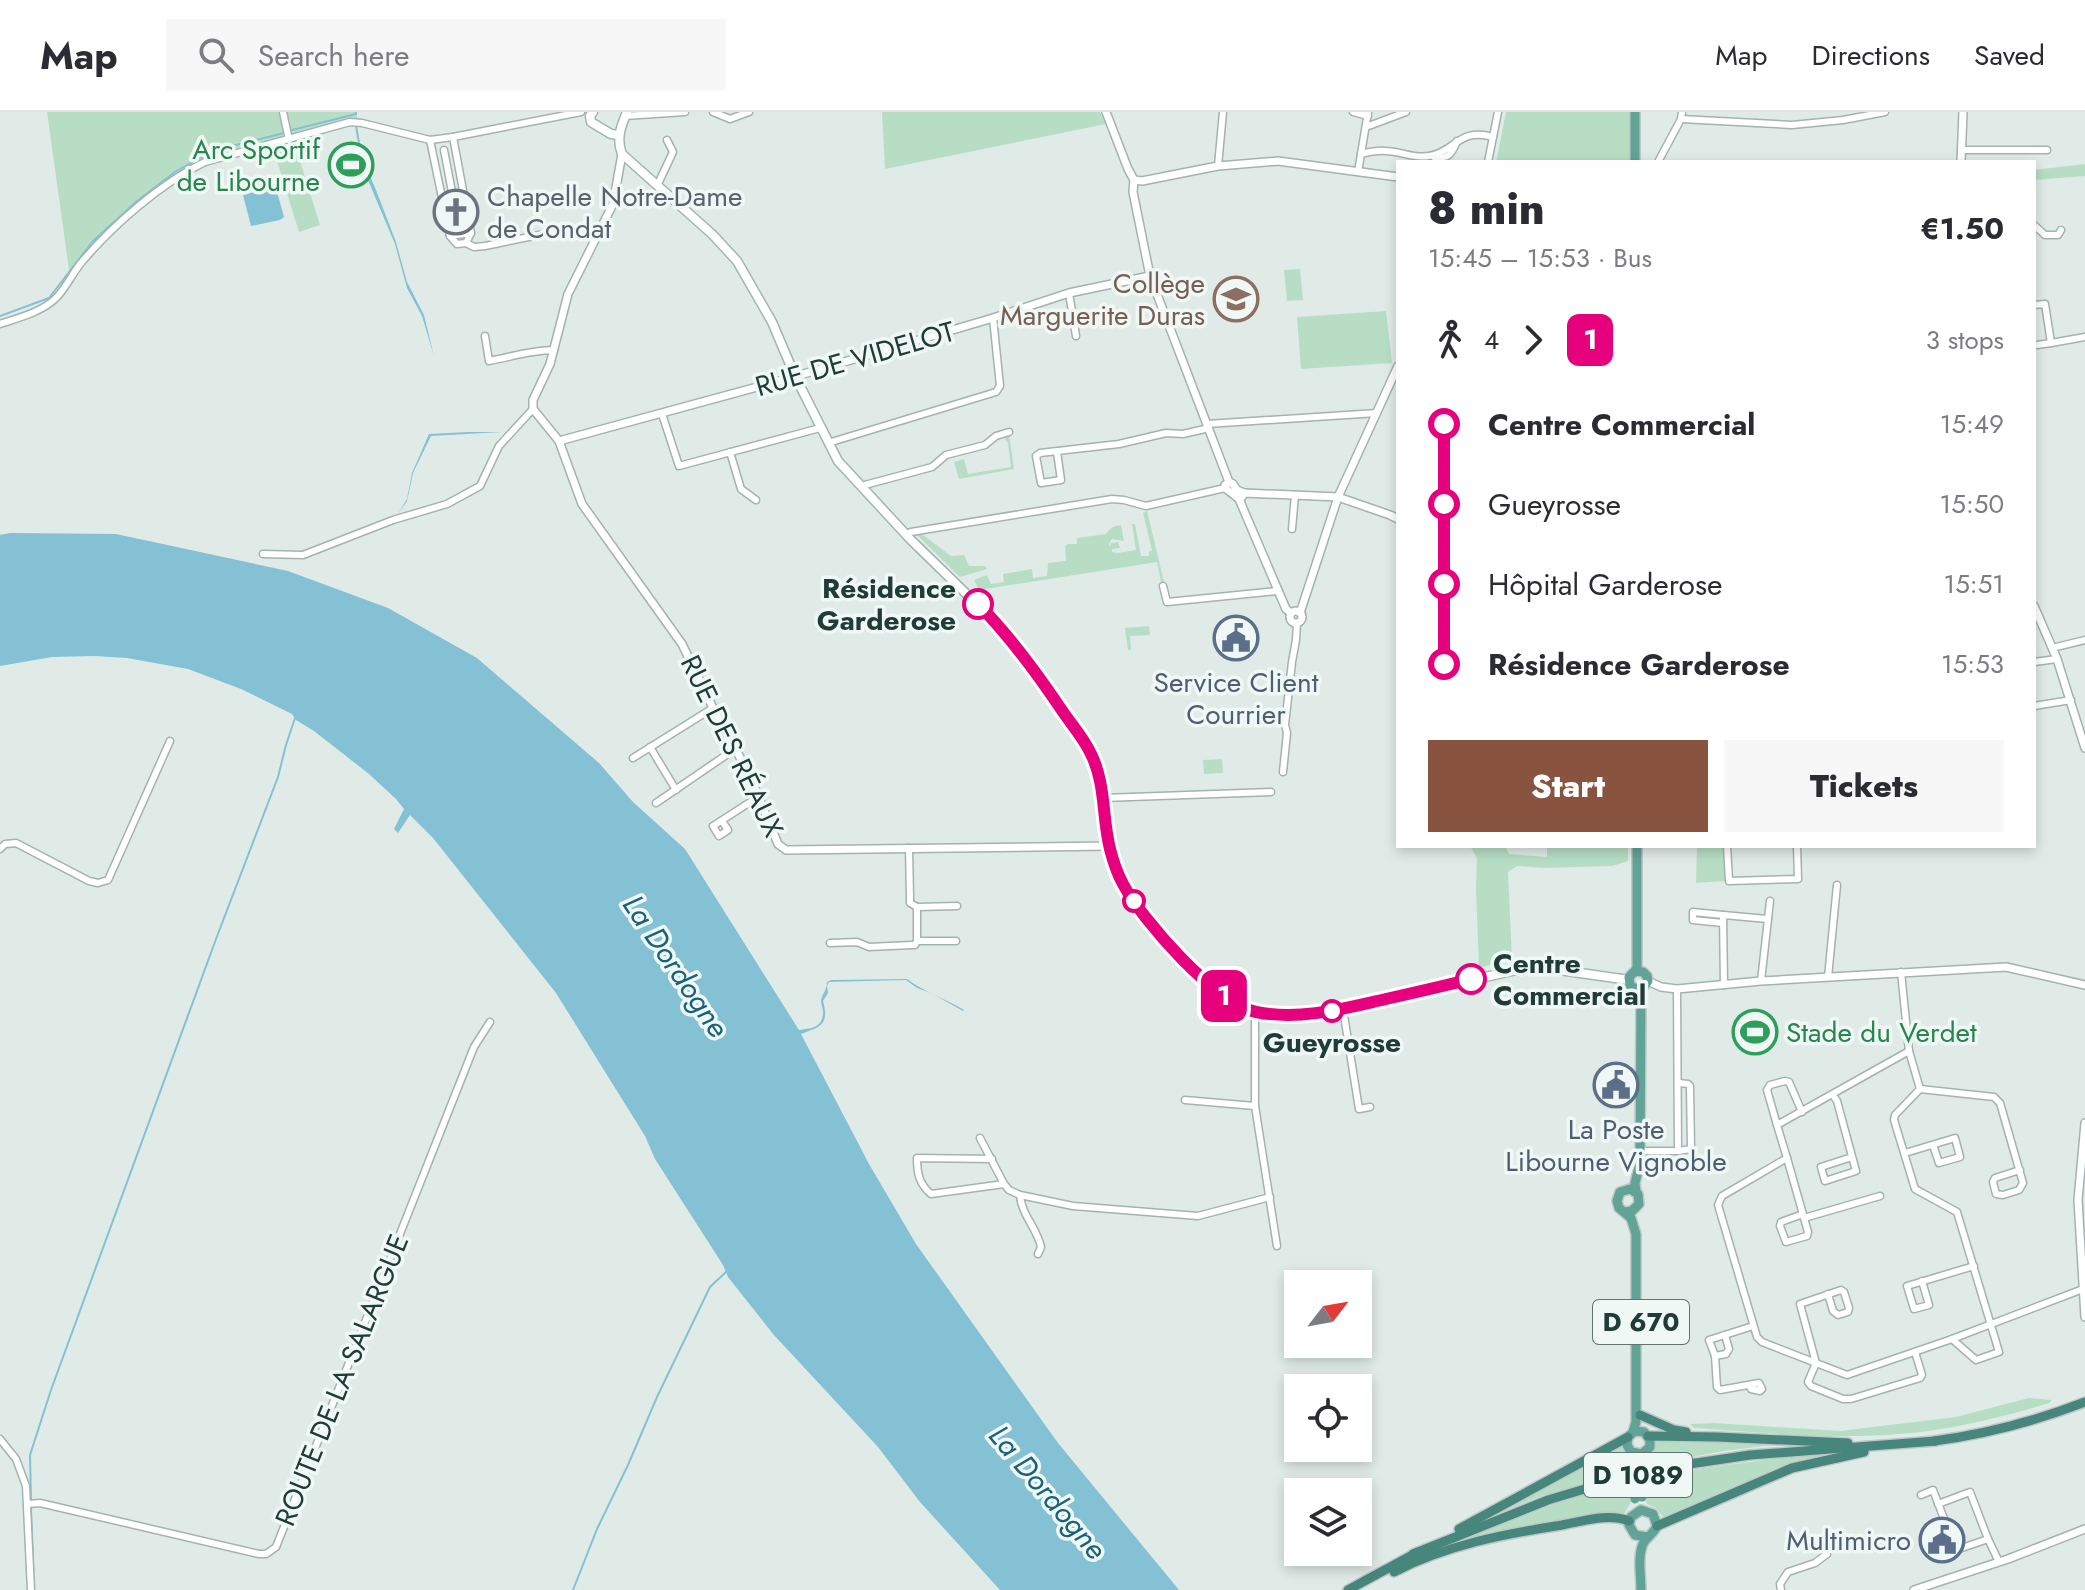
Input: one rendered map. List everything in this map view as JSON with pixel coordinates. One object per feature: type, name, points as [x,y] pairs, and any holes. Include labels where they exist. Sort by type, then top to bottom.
[{"type":"highway","name":"D 1089","points":[[1348,1590],[1413,1554],[1548,1500],[1608,1482],[1676,1466],[1750,1455],[1969,1437],[2085,1402]]},
{"type":"highway","points":[[1640,1415],[1674,1430],[1717,1437]]},
{"type":"highway","points":[[1413,1554],[1631,1435]]},
{"type":"highway","points":[[1647,1435],[1824,1441],[1875,1446]]},
{"type":"highway","points":[[1657,1526],[1792,1468],[1936,1441]]},
{"type":"highway","points":[[1358,1590],[1439,1553],[1503,1534],[1610,1516],[1631,1517]]},
{"type":"main road","points":[[1635,112],[1635,160]]},
{"type":"main road","points":[[626,114],[619,135],[622,154],[712,234],[737,261],[772,322],[838,461],[905,534],[986,613],[1041,680],[1092,755],[1103,798],[1109,846],[1124,886],[1164,938],[1213,988],[1230,1001],[1255,1012],[1303,1015],[1521,969],[1545,968],[1638,984]]},
{"type":"main road","points":[[592,117],[611,134],[619,135]]},
{"type":"main road","points":[[1631,1191],[1635,1168],[1638,984],[1645,973],[1637,971],[1637,848]]},
{"type":"main road","points":[[1631,1191],[1641,1151],[1638,984]]},
{"type":"main road","points":[[1631,1191],[1640,1201],[1630,1211],[1619,1208],[1617,1201],[1620,1192],[1631,1191]]},
{"type":"main road","name":"D 670","points":[[1630,1211],[1641,1231],[1640,1415],[1647,1435]]},
{"type":"main road","name":"D 670","points":[[1630,1211],[1636,1234],[1636,1422],[1631,1435]]},
{"type":"main road","points":[[1638,1459],[1650,1447],[1647,1435],[1640,1431],[1631,1435],[1627,1445],[1638,1459],[1638,1498],[1630,1529],[1635,1535],[1638,1590]]},
{"type":"main road","points":[[1638,1498],[1645,1510],[1653,1514],[1657,1526],[1642,1547],[1638,1590]]},
{"type":"main road","points":[[1631,1517],[1645,1510]]},
{"type":"main road","points":[[1635,1535],[1647,1537]]},
{"type":"street","points":[[283,112],[289,140]]},
{"type":"street","points":[[0,324],[44,307],[56,298],[81,263],[118,225],[185,172],[205,162],[350,122],[430,140],[581,112]]},
{"type":"street","points":[[626,114],[685,112]]},
{"type":"street","points":[[713,112],[730,119],[749,112]]},
{"type":"street","points":[[1106,112],[1134,180],[1133,192],[1150,276],[1208,426],[1227,485],[1241,496],[1278,591],[1291,613]]},
{"type":"street","points":[[1218,166],[1223,112]]},
{"type":"street","points":[[1353,112],[1368,114],[1358,172]]},
{"type":"street","points":[[1366,127],[1406,112]]},
{"type":"street","points":[[1488,160],[1498,112]]},
{"type":"street","points":[[1659,160],[1681,115],[1792,125],[1885,112]]},
{"type":"street","points":[[1961,160],[1963,112]]},
{"type":"street","points":[[569,114],[592,117]]},
{"type":"street","points":[[1361,154],[1384,150],[1412,157],[1432,156],[1474,135],[1493,137]]},
{"type":"street","points":[[453,137],[471,233],[466,243]]},
{"type":"street","points":[[430,140],[450,236],[457,244],[485,246],[558,231]]},
{"type":"street","points":[[657,186],[673,152],[667,140]]},
{"type":"street","points":[[434,153],[455,148]]},
{"type":"street","points":[[444,150],[452,192]]},
{"type":"street","points":[[1961,150],[2047,150]]},
{"type":"street","points":[[263,554],[303,555],[393,520],[447,504],[480,486],[499,446],[533,409],[533,400],[550,364],[568,294],[613,204],[622,154]]},
{"type":"street","points":[[1134,180],[1218,166],[1278,161],[1396,177]]},
{"type":"street","points":[[442,194],[463,191]]},
{"type":"street","points":[[2036,227],[2045,235],[2058,235],[2061,230]]},
{"type":"street","points":[[450,236],[471,233]]},
{"type":"street","name":"RUE DE VIDELOT","points":[[559,441],[795,376],[1069,293],[1150,276]]},
{"type":"street","points":[[1069,293],[1076,336]]},
{"type":"street","points":[[2036,305],[2045,304],[2051,343]]},
{"type":"street","points":[[828,443],[996,392],[1000,386],[993,318]]},
{"type":"street","points":[[485,336],[489,361],[538,350],[554,350]]},
{"type":"street","points":[[2037,345],[2085,337]]},
{"type":"street","points":[[1283,772],[1285,725],[1297,623],[1301,619],[1300,613],[1338,497],[1396,370]]},
{"type":"street","name":"RUE DES RÉAUX","points":[[533,409],[559,441],[582,504],[682,644],[749,774],[778,844],[786,850],[1109,846]]},
{"type":"street","points":[[1057,452],[1061,480],[1041,483],[1036,456],[1040,453],[1119,444],[1166,433],[1183,434],[1208,426],[1377,413]]},
{"type":"street","points":[[662,414],[679,466],[820,428]]},
{"type":"street","points":[[861,486],[932,467],[946,455],[985,445],[996,436],[1005,436]]},
{"type":"street","points":[[730,452],[741,489],[756,500]]},
{"type":"street","points":[[905,534],[1112,499],[1146,506],[1227,485]]},
{"type":"street","points":[[1292,529],[1295,495]]},
{"type":"street","points":[[1241,496],[1338,497],[1396,518]]},
{"type":"street","points":[[1163,586],[1167,602],[1278,591]]},
{"type":"street","points":[[2036,611],[2057,659],[2085,748]]},
{"type":"street","points":[[1291,613],[1300,613]]},
{"type":"street","points":[[1291,613],[1290,619],[1297,623]]},
{"type":"street","points":[[2052,648],[2085,640]]},
{"type":"street","points":[[2036,662],[2057,659]]},
{"type":"street","points":[[2036,706],[2071,700]]},
{"type":"street","points":[[633,758],[713,708]]},
{"type":"street","points":[[0,849],[5,844],[16,843],[89,881],[98,883],[108,880],[170,741]]},
{"type":"street","points":[[650,747],[676,790]]},
{"type":"street","points":[[656,803],[735,749]]},
{"type":"street","points":[[1103,798],[1271,792]]},
{"type":"street","points":[[722,821],[758,797]]},
{"type":"street","points":[[909,848],[910,903],[917,907],[957,906]]},
{"type":"street","points":[[1727,848],[1729,881],[1798,879],[1797,848]]},
{"type":"street","points":[[1828,977],[1837,885]]},
{"type":"street","points":[[1761,981],[1770,901]]},
{"type":"street","points":[[830,943],[857,942],[869,947],[915,945],[917,907]]},
{"type":"street","points":[[1724,985],[1723,919],[1768,919]]},
{"type":"street","points":[[917,941],[956,941]]},
{"type":"street","points":[[1638,984],[1677,989],[2006,967],[2085,985]]},
{"type":"street","points":[[1901,972],[1909,1051],[1920,1089]]},
{"type":"street","points":[[1677,989],[1678,1151]]},
{"type":"street","points":[[1343,1009],[1359,1109],[1370,1107]]},
{"type":"street","points":[[1255,1012],[1255,1106],[1277,1246]]},
{"type":"street","name":"ROUTE DE LA SALARGUE","points":[[28,1504],[40,1503],[259,1554],[266,1554],[276,1547],[474,1047],[490,1022]]},
{"type":"street","points":[[1777,1125],[1909,1051]]},
{"type":"street","points":[[1802,1112],[1789,1082],[1770,1085],[1767,1090],[1787,1158],[1803,1216],[1808,1235],[1786,1242],[1781,1222],[1803,1216],[1880,1196]]},
{"type":"street","points":[[1641,1151],[1691,1149],[1690,1086],[1679,1083]]},
{"type":"street","points":[[1920,1089],[1895,1115],[1894,1120],[1915,1189],[1957,1212],[1999,1352],[1976,1360],[1952,1339]]},
{"type":"street","points":[[1920,1089],[1998,1099],[2020,1170],[2023,1183],[2019,1190],[1996,1194],[1995,1178],[2020,1170]]},
{"type":"street","points":[[1833,1095],[1852,1157],[1856,1171],[1825,1181],[1821,1167],[1852,1157]]},
{"type":"street","points":[[1185,1100],[1255,1106]]},
{"type":"street","points":[[2085,1123],[2078,1200],[2085,1317]]},
{"type":"street","points":[[980,1138],[1009,1190],[1073,1206],[1198,1216],[1270,1197]]},
{"type":"street","points":[[1905,1153],[1955,1138],[1960,1157],[1939,1163],[1933,1145]]},
{"type":"street","points":[[992,1159],[917,1158],[917,1173],[922,1185],[931,1194],[1004,1184]]},
{"type":"street","points":[[1787,1158],[1722,1196],[1718,1205],[1753,1326],[1762,1342],[1847,1375],[2083,1289]]},
{"type":"street","points":[[1020,1195],[1020,1204],[1040,1240],[1038,1254]]},
{"type":"street","points":[[1922,1281],[1929,1305],[1914,1309],[1907,1286],[1922,1281],[1974,1266]]},
{"type":"street","points":[[1828,1294],[1800,1304],[1816,1363],[1808,1382],[1811,1386],[1843,1399],[1851,1399],[1920,1378],[1922,1375],[1915,1352]]},
{"type":"street","points":[[1750,1386],[1720,1390],[1717,1387],[1715,1356],[1709,1340],[1753,1326]]},
{"type":"street","points":[[1715,1356],[1726,1354],[1729,1349],[1725,1335]]},
{"type":"street","points":[[0,1439],[16,1459],[22,1473],[28,1504],[31,1590]]},
{"type":"street","points":[[1921,1495],[1933,1490],[1956,1550],[1988,1539]]},
{"type":"street","points":[[1938,1504],[1970,1492],[1999,1562]]},
{"type":"street","points":[[1914,1590],[2085,1529]]},
{"type":"street","points":[[1781,1590],[1780,1584],[1788,1572],[1815,1563],[1827,1554]]},
{"type":"green space","points":[[47,112],[357,112],[357,122],[185,171],[119,223],[70,277]]},
{"type":"green space","points":[[882,112],[1100,112],[1106,124],[885,169]]},
{"type":"green space","points":[[1506,112],[1629,112],[1629,160],[1496,160]]},
{"type":"green space","points":[[295,145],[320,225],[299,232],[274,151]]},
{"type":"green space","name":"Arc Sportif de Libourne","points":[[354,145],[366,181],[349,187],[336,148]]},
{"type":"green space","points":[[2085,164],[2085,176],[2036,180],[2036,170]]},
{"type":"green space","points":[[1300,269],[1303,300],[1287,301],[1284,270]]},
{"type":"green space","points":[[1386,311],[1392,363],[1301,369],[1297,317]]},
{"type":"green space","points":[[1009,434],[1014,469],[959,479],[954,462],[964,459],[968,474],[1011,467],[1005,439]]},
{"type":"green space","points":[[1147,511],[1164,582],[1161,582],[1157,562],[979,590],[974,580],[987,575],[991,584],[1004,582],[1003,574],[1032,569],[1033,578],[1047,576],[1048,563],[1066,561],[1065,546],[1077,544],[1077,538],[1106,534],[1121,525],[1124,541],[1112,539],[1109,544],[1110,547],[1111,543],[1118,542],[1120,548],[1112,549],[1112,552],[1136,550],[1132,524],[1135,524],[1141,556],[1149,556],[1152,550],[1143,513]]},
{"type":"green space","points":[[917,535],[923,535],[951,556],[964,555],[969,566],[985,566],[987,569],[960,577]]},
{"type":"green space","points":[[1149,626],[1150,635],[1130,636],[1131,650],[1128,650],[1125,628]]},
{"type":"green space","points":[[1222,759],[1223,773],[1204,774],[1203,760]]},
{"type":"green space","points":[[1471,848],[1506,848],[1509,854],[1547,857],[1547,848],[1628,848],[1628,861],[1612,866],[1517,866],[1508,872],[1512,959],[1479,968],[1477,858]]},
{"type":"green space","points":[[1697,848],[1724,848],[1726,881],[1696,883]]},
{"type":"green space","name":"Stade du Verdet","points":[[1764,1023],[1768,1036],[1745,1042],[1741,1029]]},
{"type":"green space","points":[[2029,1398],[2052,1400],[1978,1422],[1906,1434],[1815,1435],[1694,1428],[1690,1424],[1840,1431],[1956,1417]]},
{"type":"green space","points":[[1661,1439],[1824,1445],[1773,1445],[1647,1465],[1646,1457]]},
{"type":"green space","points":[[1623,1442],[1631,1460],[1631,1470],[1544,1495],[1487,1517],[1614,1450]]},
{"type":"green space","points":[[1817,1453],[1818,1461],[1666,1521],[1645,1499],[1646,1477]]},
{"type":"green space","points":[[1630,1481],[1631,1502],[1623,1516],[1608,1513],[1546,1523],[1449,1545],[1532,1511]]},
{"type":"water","points":[[357,125],[363,162],[396,242],[407,282],[424,315],[434,356],[422,316],[407,288],[395,244],[362,166]]},
{"type":"water","points":[[276,188],[284,217],[251,226],[243,195]]},
{"type":"water","points":[[502,432],[431,436],[413,473],[407,501],[398,514],[407,499],[412,473],[429,434]]},
{"type":"water","name":"La Dordogne","points":[[116,534],[288,571],[388,608],[477,658],[599,763],[633,802],[685,849],[799,1030],[820,1023],[822,999],[827,982],[831,980],[907,979],[929,992],[906,980],[829,982],[823,1001],[824,1021],[818,1027],[801,1034],[869,1164],[916,1244],[1058,1443],[1179,1590],[1000,1590],[920,1502],[878,1447],[773,1334],[728,1277],[556,993],[433,838],[410,815],[398,833],[394,829],[404,809],[369,774],[292,714],[241,689],[188,669],[127,658],[52,657],[0,666],[0,535]]},
{"type":"waterway","points":[[292,130],[356,112]]},
{"type":"waterway","points":[[0,316],[49,298],[93,241],[175,172],[212,151],[284,133]]},
{"type":"waterway","points":[[31,1501],[30,1455],[51,1390],[278,777],[295,718]]},
{"type":"waterway","points":[[573,1590],[657,1397],[710,1287],[726,1272]]},
{"type":"waterway","points":[[31,1507],[34,1590]]},
{"type":"bus line","name":"1","points":[[978,604],[1041,680],[1092,755],[1100,782],[1109,846],[1124,886],[1180,957],[1222,995],[1255,1012],[1303,1015],[1343,1009],[1471,979]]},
{"type":"place","name":"Arc Sportif de Libourne","points":[[351,165]]},
{"type":"place","name":"Chapelle Notre-Dame de Condat","points":[[456,212]]},
{"type":"place","name":"Collège Marguerite Duras","points":[[1236,299]]},
{"type":"place","name":"Résidence Garderose","points":[[978,604]]},
{"type":"place","name":"Service Client Courrier","points":[[1236,638]]},
{"type":"place","name":"Centre Commercial","points":[[1471,979]]},
{"type":"place","name":"Gueyrosse","points":[[1332,1011]]},
{"type":"place","name":"Stade du Verdet","points":[[1755,1032]]},
{"type":"place","name":"La Poste Libourne Vignoble","points":[[1616,1085]]},
{"type":"place","name":"Multimicro","points":[[1942,1540]]}]
